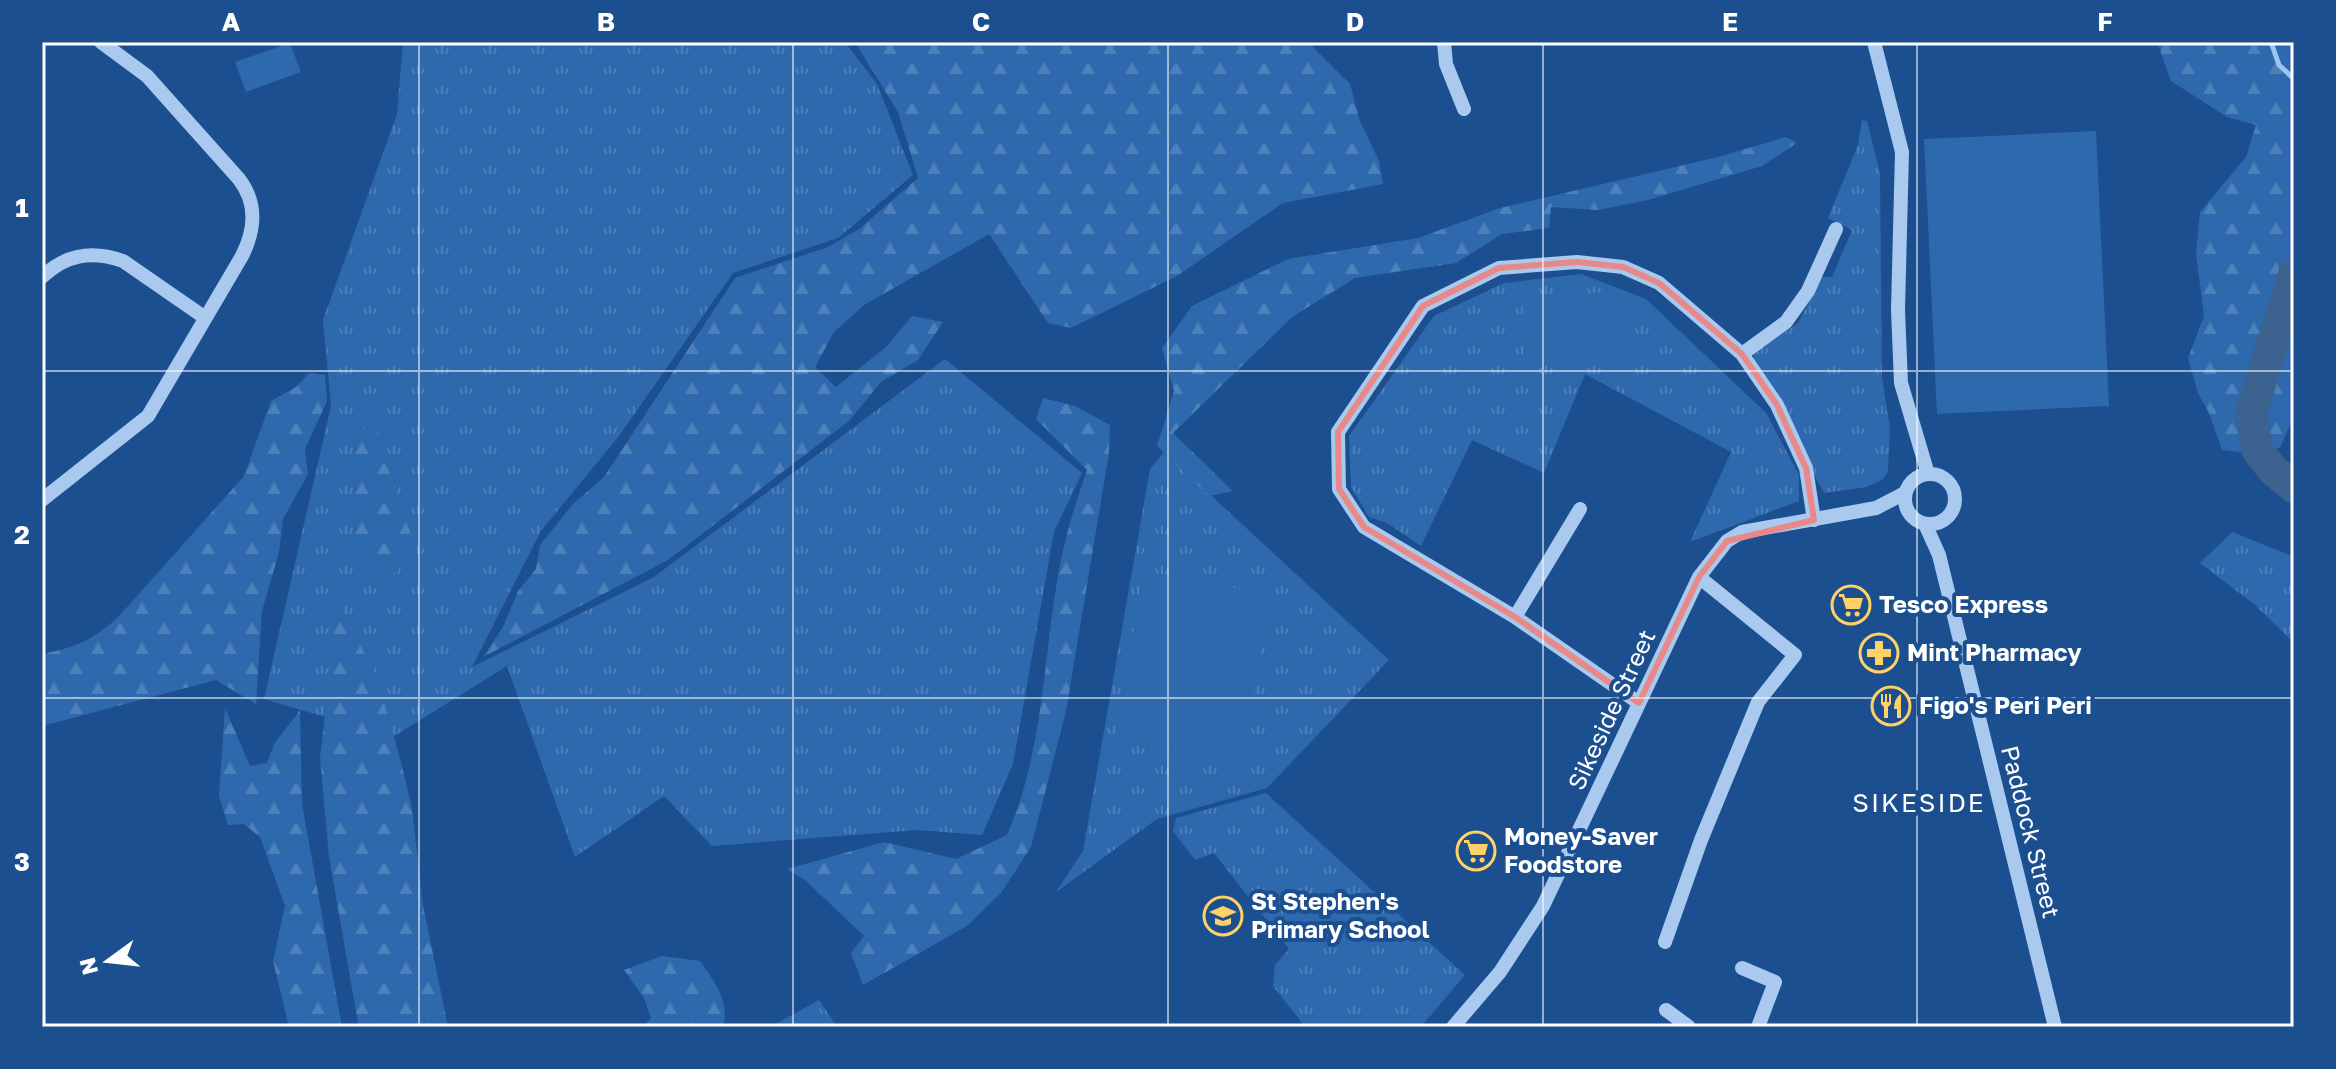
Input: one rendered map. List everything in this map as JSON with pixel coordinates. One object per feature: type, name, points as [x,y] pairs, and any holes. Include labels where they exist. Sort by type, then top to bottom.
[{"type":"street","points":[[42,500],[148,416],[251,238],[253,220],[247,190],[147,76],[101,42]]},
{"type":"street","points":[[1444,42],[1446,64],[1464,109]]},
{"type":"street","points":[[1874,42],[1881,57],[1902,152],[1898,310],[1901,383],[1922,476]]},
{"type":"street","points":[[1742,354],[1786,322],[1808,291],[1836,229]]},
{"type":"street","points":[[42,277],[52,267],[80,256],[108,256],[123,261],[204,317]]},
{"type":"street","points":[[1639,703],[1515,617],[1364,527],[1339,489],[1338,432],[1423,306],[1499,268],[1577,262],[1623,267],[1659,283],[1742,354],[1777,405],[1806,468],[1814,520]]},
{"type":"street","points":[[1922,476],[1941,476],[1953,489],[1955,504],[1944,521],[1925,524],[1910,516],[1905,493],[1922,476]]},
{"type":"street","name":"Sikeside Street","points":[[1453,1027],[1500,972],[1543,906],[1699,577],[1727,541],[1742,532],[1876,508],[1905,493]]},
{"type":"street","name":"Sikeside Street","points":[[1876,508],[1910,516]]},
{"type":"street","points":[[1515,617],[1580,509]]},
{"type":"street","name":"Paddock Street","points":[[1939,555],[1944,521]]},
{"type":"street","name":"Paddock Street","points":[[1925,524],[1939,555],[2055,1027]]},
{"type":"street","points":[[1665,942],[1701,840],[1758,702],[1795,655],[1699,577]]},
{"type":"street","points":[[1742,968],[1775,982],[1758,1027]]},
{"type":"street","points":[[1666,1010],[1689,1027]]},
{"type":"highlighted area","points":[[1577,262],[1623,267],[1659,283],[1742,354],[1777,405],[1806,468],[1814,520],[1727,541],[1699,577],[1639,703],[1515,617],[1364,527],[1339,489],[1338,432],[1423,306],[1499,268]]},
{"type":"green space","points":[[403,42],[845,42],[877,84],[913,175],[838,238],[733,273],[619,436],[541,531],[472,667],[654,577],[945,359],[1082,473],[1054,532],[1013,764],[982,835],[918,830],[712,846],[664,796],[575,857],[507,666],[393,737],[264,699],[331,406],[323,320],[397,114]]},
{"type":"green space","points":[[855,42],[1308,42],[1350,84],[1360,121],[1379,161],[1383,184],[1283,203],[1177,276],[1071,328],[1048,323],[989,234],[864,305],[834,332],[815,367],[836,387],[886,347],[912,316],[943,322],[918,360],[881,382],[849,421],[668,560],[483,657],[503,627],[518,591],[536,569],[540,545],[573,504],[604,477],[735,278],[828,247],[859,229],[918,178],[898,112]]},
{"type":"green space","points":[[2157,42],[2294,42],[2294,416],[2280,448],[2239,452],[2222,450],[2198,393],[2188,358],[2204,316],[2196,254],[2200,212],[2246,157],[2256,125],[2227,117],[2171,81]]},
{"type":"green space","points":[[290,43],[301,72],[246,92],[235,62]]},
{"type":"green space","points":[[1862,120],[1867,121],[1880,173],[1882,377],[1890,429],[1888,472],[1882,480],[1867,487],[1824,493],[1753,365],[1754,353],[1798,323],[1822,277],[1832,277],[1852,230],[1828,218],[1858,145]]},
{"type":"green space","points":[[2096,131],[2109,406],[1937,414],[1924,139]]},
{"type":"green space","points":[[1786,137],[1797,143],[1762,166],[1648,200],[1598,210],[1551,207],[1549,228],[1502,234],[1456,263],[1355,278],[1292,317],[1173,433],[1233,491],[1209,496],[1157,446],[1174,391],[1162,348],[1192,306],[1288,259],[1418,238],[1500,208],[1718,157]]},
{"type":"green space","points":[[1581,274],[1646,299],[1766,413],[1799,475],[1799,501],[1690,542],[1731,452],[1585,374],[1544,473],[1472,440],[1421,546],[1387,523],[1369,517],[1351,487],[1349,436],[1434,316],[1504,283]]},
{"type":"green space","points":[[1625,291],[1629,359],[1525,364],[1522,297]]},
{"type":"green space","points":[[309,373],[325,375],[327,401],[305,449],[308,474],[283,519],[279,552],[262,611],[256,704],[216,680],[42,726],[42,654],[84,641],[120,615],[244,476],[271,401],[296,387]]},
{"type":"green space","points":[[1043,398],[1075,406],[1110,425],[1109,453],[1066,711],[1031,847],[1001,893],[967,926],[863,985],[851,953],[864,936],[805,880],[787,869],[884,842],[956,859],[1007,835],[1028,771],[1041,704],[1061,557],[1087,470],[1036,419]]},
{"type":"green space","points":[[375,419],[391,479],[417,551],[380,586],[355,547],[353,478],[358,435]]},
{"type":"green space","points":[[1164,452],[1389,660],[1267,788],[1157,819],[1056,892],[1083,851],[1150,469]]},
{"type":"green space","points":[[2232,532],[2294,557],[2294,643],[2255,605],[2200,563]]},
{"type":"green space","points":[[1143,572],[1270,594],[1242,763],[1116,742]]},
{"type":"green space","points":[[338,602],[377,677],[400,758],[412,808],[423,905],[448,1027],[359,1027],[329,857],[320,758]]},
{"type":"green space","points":[[225,708],[250,766],[267,763],[274,744],[300,710],[302,804],[342,1027],[289,1027],[273,961],[285,906],[260,837],[244,824],[228,825],[219,796]]},
{"type":"green space","points":[[1266,793],[1465,975],[1421,1027],[1305,1027],[1273,986],[1275,965],[1289,949],[1214,853],[1195,860],[1173,831],[1176,818]]},
{"type":"green space","points":[[662,956],[700,961],[723,1000],[723,1027],[644,1027],[651,1018],[644,998],[624,970]]},
{"type":"green space","points":[[819,1000],[837,1027],[770,1027]]},
{"type":"waterway","points":[[2271,42],[2279,65],[2294,79]]},
{"type":"waterway","points":[[2294,275],[2251,413],[2257,450],[2274,471],[2294,487]]},
{"type":"place","name":"Tesco Express","points":[[1851,605]]},
{"type":"place","name":"Mint Pharmacy","points":[[1879,653]]},
{"type":"place","name":"Figo's Peri Peri","points":[[1891,706]]},
{"type":"place","name":"Money-Saver Foodstore","points":[[1476,851]]},
{"type":"place","name":"St Stephen's Primary School","points":[[1223,916]]},
{"type":"district","name":"SIKESIDE","points":[[1919,803]]}]
